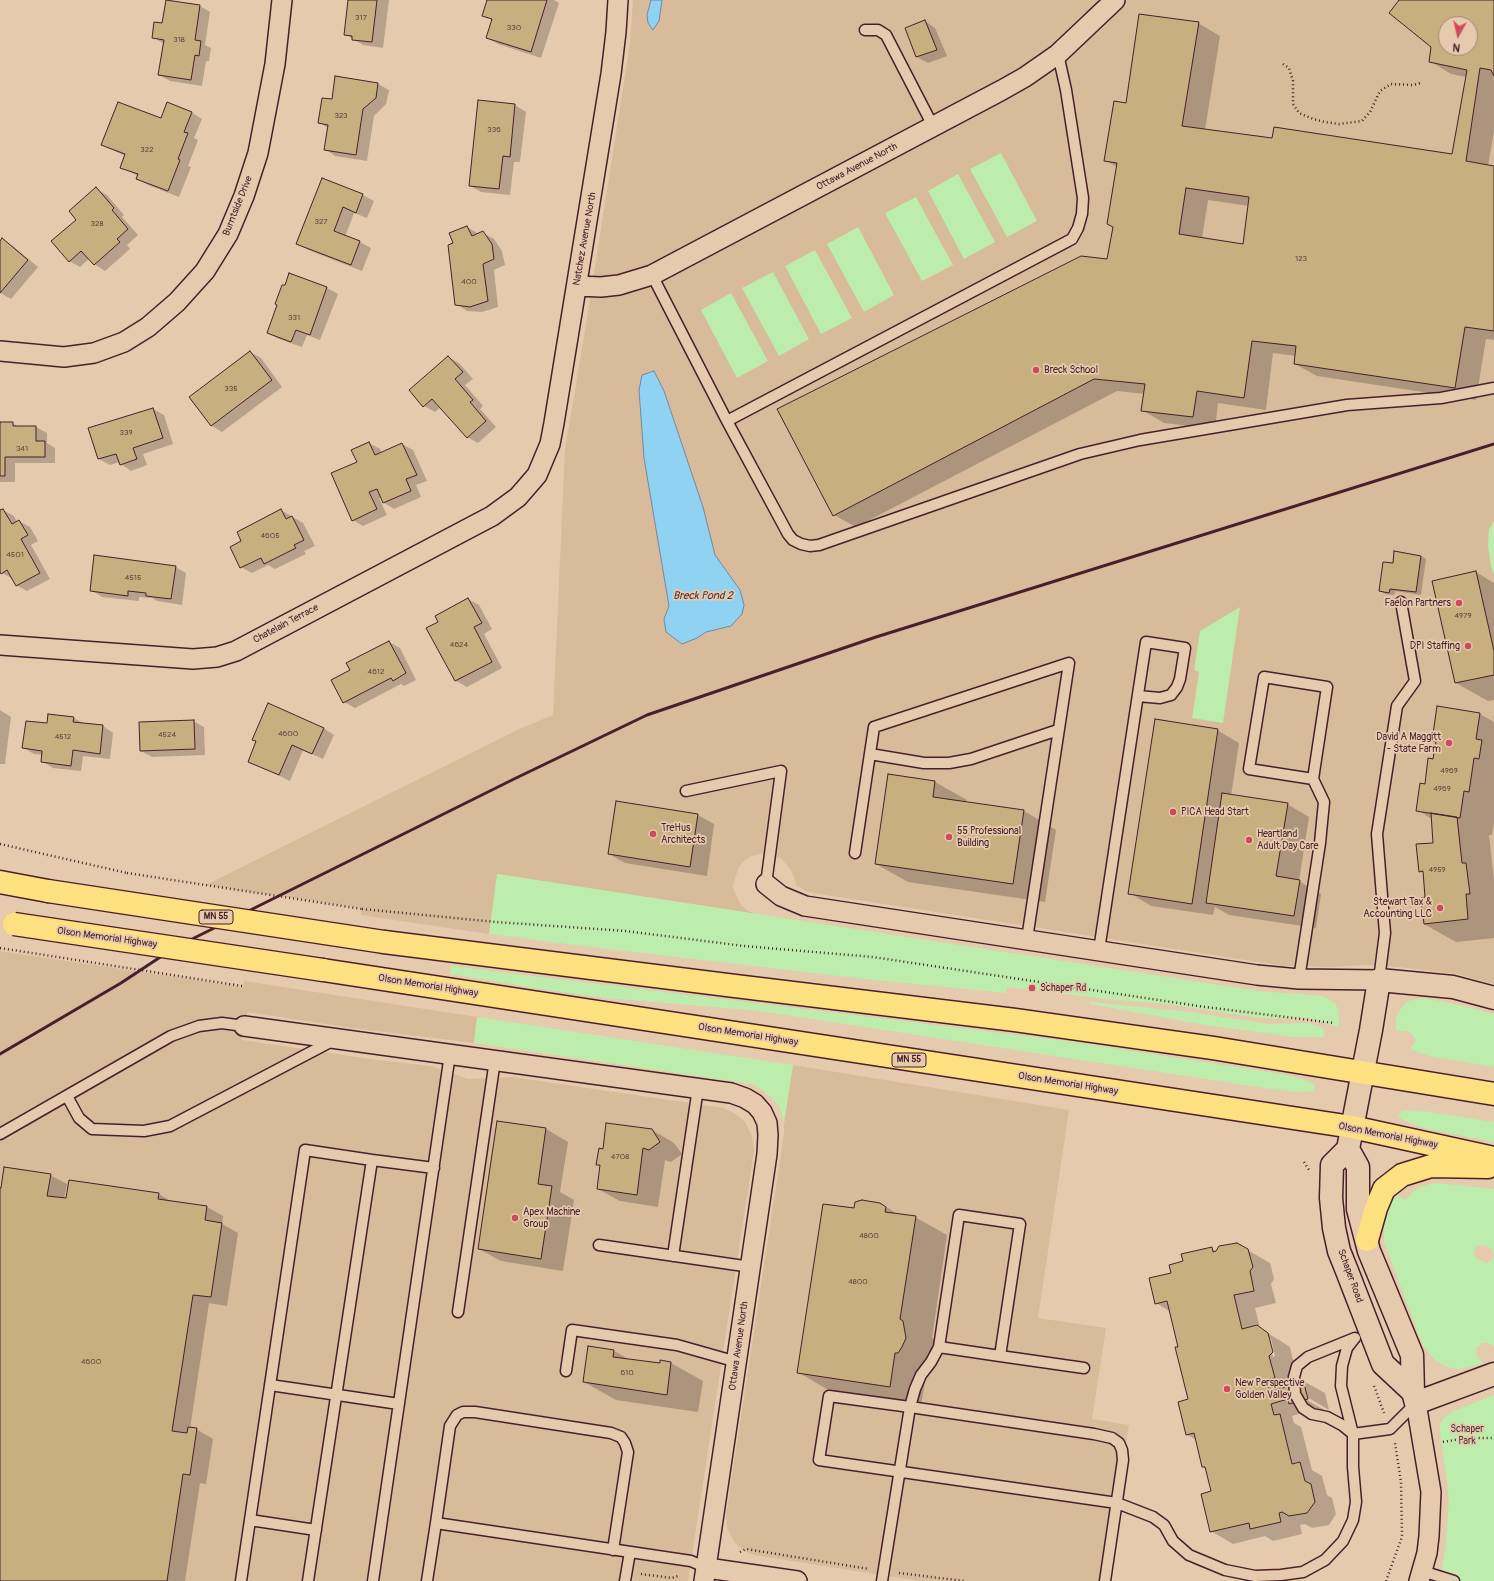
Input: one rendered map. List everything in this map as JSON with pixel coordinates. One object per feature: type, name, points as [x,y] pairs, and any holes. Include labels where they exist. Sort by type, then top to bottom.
[{"type":"main road","name":"MN 55","points":[[0,882],[48,891],[384,942],[1015,1020],[1213,1048],[1494,1094]]},
{"type":"main road","name":"Olson Memorial Highway","points":[[7,923],[1352,1127],[1494,1158]]},
{"type":"main road","points":[[1367,1240],[1376,1208],[1384,1189],[1402,1175],[1431,1166],[1494,1168]]},
{"type":"street","name":"Burntside Drive","points":[[0,351],[64,357],[94,353],[124,342],[148,326],[177,302],[205,271],[228,234],[244,196],[258,153],[275,64],[282,0]]},
{"type":"street","name":"Natchez Avenue North","points":[[537,475],[550,444],[554,423],[611,74],[618,0]]},
{"type":"street","name":"Ottawa Avenue North","points":[[576,286],[601,287],[619,285],[652,275],[933,126],[1025,77],[1058,54],[1115,0]]},
{"type":"street","name":"Chatelain Terrace","points":[[0,645],[193,660],[217,657],[236,651],[492,516],[518,497],[537,475]]},
{"type":"street","points":[[766,884],[780,896],[805,906],[1257,975],[1299,979],[1379,980],[1453,987],[1494,998]]},
{"type":"street","points":[[1379,980],[1348,1149],[1358,1168],[1358,1209],[1367,1240],[1375,1264],[1412,1355],[1415,1398],[1431,1492],[1427,1553],[1420,1576]]},
{"type":"street","points":[[244,1026],[698,1088]]},
{"type":"street","name":"Ottawa Avenue North","points":[[698,1088],[731,1093],[745,1098],[755,1104],[762,1112],[767,1123],[768,1135],[751,1267],[705,1574]]},
{"type":"street","name":"Schaper Road","points":[[1348,1149],[1332,1164],[1331,1198],[1334,1228],[1361,1330],[1383,1364],[1415,1398]]},
{"type":"street","points":[[1415,1398],[1494,1374]]},
{"type":"street","points":[[705,1574],[797,1581]]},
{"type":"lane","points":[[865,30],[878,30],[886,35],[933,126]]},
{"type":"lane","points":[[727,421],[1072,238],[1078,228],[1082,214],[1083,198],[1066,90],[1058,54]]},
{"type":"lane","points":[[652,275],[727,421],[788,534],[793,540],[801,544],[814,545],[826,543],[1043,466],[1080,454],[1140,440],[1347,405],[1441,398],[1494,388]]},
{"type":"lane","points":[[1379,980],[1385,933],[1377,834],[1397,706],[1415,681],[1401,602]]},
{"type":"lane","points":[[1099,950],[1146,642],[1185,648],[1180,679],[1177,687],[1171,695],[1160,698],[1138,696]]},
{"type":"lane","points":[[855,853],[874,727],[1069,663],[1027,939]]},
{"type":"lane","points":[[1299,979],[1320,844],[1324,802],[1313,779],[1327,687],[1264,677],[1249,769],[1313,779]]},
{"type":"lane","points":[[870,754],[924,763],[948,763],[971,759],[1058,730]]},
{"type":"lane","points":[[686,791],[781,771],[766,884]]},
{"type":"lane","points":[[0,1134],[171,1036],[199,1026],[222,1023],[244,1026]]},
{"type":"lane","points":[[67,1096],[79,1118],[92,1129],[144,1131],[170,1126],[338,1039]]},
{"type":"lane","points":[[373,1581],[450,1054]]},
{"type":"lane","points":[[458,1312],[495,1060]]},
{"type":"lane","points":[[673,1256],[698,1088]]},
{"type":"lane","points":[[241,1581],[305,1150],[434,1168]]},
{"type":"lane","points":[[308,1581],[372,1160]]},
{"type":"lane","points":[[883,1576],[910,1407],[921,1375],[939,1347],[959,1215],[1020,1224],[1000,1356]]},
{"type":"lane","points":[[599,1245],[751,1267]]},
{"type":"lane","points":[[566,1371],[572,1330],[677,1345],[737,1362]]},
{"type":"lane","points":[[1105,1581],[1117,1503],[1123,1460],[1122,1450],[1119,1443],[1112,1438],[829,1396],[819,1460],[1117,1503],[1153,1517],[1164,1525],[1173,1541],[1188,1555],[1225,1570],[1255,1576],[1281,1575],[1303,1572],[1325,1560],[1343,1541],[1353,1520],[1356,1502],[1353,1467],[1353,1434],[1341,1386],[1342,1366],[1347,1348],[1361,1330]]},
{"type":"lane","points":[[1361,1330],[1308,1357],[1297,1366],[1294,1377],[1295,1394],[1303,1408],[1312,1414],[1327,1417],[1342,1425],[1353,1434],[1390,1429],[1415,1398]]},
{"type":"lane","points":[[939,1347],[1084,1368]]},
{"type":"lane","points":[[270,1385],[399,1404]]},
{"type":"lane","points":[[428,1581],[450,1426],[457,1415],[463,1412],[475,1412],[611,1433],[621,1437],[628,1452],[613,1550]]},
{"type":"lane","points":[[250,1520],[316,1530]]},
{"type":"lane","points":[[436,1523],[691,1562],[705,1574]]},
{"type":"lane","points":[[626,1581],[630,1552]]},
{"type":"lane","points":[[1420,1576],[1454,1581]]},
{"type":"path","points":[[1284,64],[1289,68],[1293,81],[1293,104],[1299,113],[1313,119],[1339,124],[1362,121],[1370,112],[1380,91],[1391,84],[1413,85],[1421,83]]},
{"type":"path","points":[[0,844],[127,873],[362,909],[474,920],[626,931],[744,946],[872,957],[1205,1007],[1334,1023]]},
{"type":"path","points":[[0,948],[242,986]]},
{"type":"path","points":[[1424,1445],[1466,1438],[1494,1438]]},
{"type":"path","points":[[1386,1581],[1402,1537],[1401,1482],[1396,1448]]},
{"type":"path","points":[[739,1552],[746,1549],[883,1576],[964,1581]]},
{"type":"shaded area","points":[[633,0],[1494,0],[1494,984],[1457,974],[1398,967],[1366,965],[1330,967],[1284,966],[813,893],[797,886],[792,872],[782,859],[763,853],[751,856],[744,861],[739,867],[733,888],[741,905],[748,911],[756,914],[498,874],[489,934],[361,915],[361,908],[206,885],[519,729],[553,715],[565,449],[630,43]]},
{"type":"shaded area","points":[[0,951],[243,987],[244,981],[477,1017],[474,1043],[352,1028],[247,1012],[242,1040],[370,1059],[431,1066],[468,1079],[512,1077],[724,1108],[734,1113],[745,1122],[752,1136],[754,1151],[688,1581],[0,1581]]},
{"type":"shaded area","points":[[793,1065],[1069,1110],[1038,1318],[1106,1328],[1092,1419],[1129,1425],[1105,1581],[919,1581],[754,1555],[744,1551],[734,1542],[727,1528],[726,1515],[784,1134],[784,1123]]},
{"type":"green space","points":[[1001,153],[1037,221],[1007,237],[970,169]]},
{"type":"green space","points":[[958,174],[995,242],[964,259],[928,191]]},
{"type":"green space","points":[[916,197],[953,265],[922,281],[885,213]]},
{"type":"green space","points":[[858,227],[894,295],[864,312],[827,244]]},
{"type":"green space","points":[[815,250],[852,318],[821,334],[785,266]]},
{"type":"green space","points":[[773,272],[809,339],[779,356],[742,288]]},
{"type":"green space","points":[[731,293],[768,361],[737,378],[701,310]]},
{"type":"green space","points":[[1494,521],[1494,574],[1491,567],[1488,545],[1489,529]]},
{"type":"green space","points":[[1240,607],[1223,723],[1192,718],[1199,672],[1194,670],[1200,631]]},
{"type":"green space","points":[[497,874],[1259,991],[1323,996],[1335,1003],[1339,1011],[1339,1024],[1338,1027],[1313,1019],[1260,1018],[1174,1005],[1007,987],[1006,993],[865,979],[489,934]]},
{"type":"green space","points":[[451,966],[1067,1041],[1282,1074],[1302,1079],[1315,1085],[1314,1091],[1296,1092],[760,1011],[607,998],[547,990],[450,974]]},
{"type":"green space","points":[[1424,998],[1494,1014],[1494,1067],[1429,1056],[1410,1049],[1416,1040],[1410,1032],[1396,1030],[1396,1018],[1399,1011],[1408,1001]]},
{"type":"green space","points":[[1091,1002],[1190,1012],[1269,1024],[1306,1023],[1323,1028],[1325,1037],[1294,1037],[1205,1025],[1090,1004]]},
{"type":"green space","points":[[477,1017],[793,1065],[784,1123],[779,1105],[765,1092],[752,1084],[474,1043]]},
{"type":"green space","points":[[1417,1110],[1494,1122],[1494,1142],[1427,1129],[1401,1119],[1398,1115],[1402,1111]]},
{"type":"green space","points":[[1437,1183],[1494,1189],[1494,1254],[1491,1248],[1484,1245],[1476,1246],[1474,1254],[1476,1258],[1486,1263],[1492,1260],[1494,1256],[1494,1347],[1489,1343],[1483,1343],[1476,1348],[1477,1358],[1484,1362],[1471,1367],[1459,1369],[1443,1365],[1434,1359],[1423,1346],[1384,1242],[1384,1224],[1387,1212],[1394,1199],[1398,1195],[1405,1200],[1416,1189],[1429,1184]]},
{"type":"green space","name":"Schaper Park","points":[[1494,1395],[1494,1581],[1438,1581],[1441,1574],[1446,1544],[1449,1498],[1440,1424],[1445,1417],[1454,1411]]},
{"type":"water","points":[[651,0],[662,0],[659,21],[653,30],[648,23],[647,15]]},
{"type":"water","name":"Breck Pond 2","points":[[654,371],[664,391],[703,507],[715,555],[740,590],[744,605],[742,614],[731,626],[706,632],[697,638],[682,644],[666,632],[664,619],[669,606],[644,458],[639,390],[642,375]]},
{"type":"building","points":[[166,0],[200,5],[195,40],[201,41],[199,56],[195,55],[191,80],[158,75],[164,40],[152,38],[154,22],[162,23]]},
{"type":"building","points":[[348,0],[377,0],[372,42],[352,40],[352,36],[344,35]]},
{"type":"building","points":[[487,0],[547,0],[531,52],[486,38],[492,19],[482,16]]},
{"type":"building","name":"Breck School","points":[[1399,0],[1494,0],[1494,76],[1491,70],[1480,68],[1466,161],[1494,166],[1494,331],[1465,327],[1455,388],[1294,364],[1296,346],[1252,341],[1244,398],[1197,391],[1193,417],[1141,411],[1145,384],[1094,379],[833,516],[777,409],[1081,256],[1107,259],[1113,227],[1107,224],[1117,163],[1104,161],[1114,101],[1126,103],[1139,14],[1199,22],[1182,126],[1272,138],[1274,127],[1452,154],[1467,70],[1429,62],[1431,47],[1389,13]],"holes":[[[1186,188],[1249,197],[1243,244],[1179,234]]]},
{"type":"building","points":[[925,20],[937,50],[916,57],[905,28]]},
{"type":"building","points":[[335,76],[378,83],[376,98],[363,109],[356,155],[324,150],[328,125],[318,123],[322,98],[332,99]]},
{"type":"building","points":[[478,100],[515,104],[510,157],[503,156],[499,189],[469,186]]},
{"type":"building","points":[[118,102],[161,118],[167,102],[192,112],[184,132],[188,133],[178,159],[180,160],[168,191],[136,179],[138,174],[120,168],[125,154],[101,145]]},
{"type":"building","points":[[322,178],[363,194],[356,213],[343,207],[334,231],[360,241],[351,265],[296,244]]},
{"type":"building","points":[[96,187],[114,208],[112,210],[128,229],[117,239],[120,242],[94,265],[81,251],[69,262],[51,241],[76,220],[69,211]]},
{"type":"building","points":[[467,226],[472,236],[483,231],[492,244],[494,259],[483,264],[488,301],[470,307],[455,305],[448,245],[453,243],[449,233]]},
{"type":"building","points":[[2,238],[28,260],[0,293],[0,241]]},
{"type":"building","points":[[289,273],[327,287],[310,335],[296,330],[291,342],[267,333],[277,305],[275,304],[282,285],[285,285]]},
{"type":"building","points":[[250,351],[272,380],[211,426],[189,397]]},
{"type":"building","points":[[448,356],[463,372],[455,379],[473,400],[470,402],[486,421],[467,438],[432,399],[423,407],[409,390]]},
{"type":"building","points":[[153,408],[163,438],[133,448],[137,459],[120,465],[116,454],[98,459],[88,428]]},
{"type":"building","points":[[0,422],[13,422],[13,426],[36,426],[36,441],[45,441],[45,457],[5,457],[5,476],[0,476]]},
{"type":"building","points":[[369,442],[375,455],[402,443],[417,475],[406,479],[411,491],[383,503],[377,489],[369,492],[377,509],[352,521],[331,473],[357,462],[351,450]]},
{"type":"building","points":[[3,509],[12,524],[19,520],[28,535],[21,539],[40,573],[16,586],[7,570],[1,574],[0,572],[0,510]]},
{"type":"building","points":[[281,509],[286,519],[292,516],[304,540],[294,545],[296,548],[264,564],[261,558],[240,568],[230,547],[241,541],[237,532]]},
{"type":"building","points":[[1394,551],[1421,556],[1416,592],[1390,589],[1389,593],[1379,591],[1383,562],[1393,563]]},
{"type":"building","points":[[94,555],[176,566],[171,599],[146,596],[146,593],[128,591],[128,596],[90,591]]},
{"type":"building","points":[[1476,571],[1494,651],[1494,675],[1455,683],[1432,581]]},
{"type":"building","points":[[468,598],[482,623],[474,627],[492,662],[455,681],[426,628],[438,622],[435,616]]},
{"type":"building","points":[[389,641],[406,673],[393,681],[391,678],[343,703],[331,680],[350,670],[346,663]]},
{"type":"building","points":[[268,703],[324,728],[312,754],[292,745],[279,775],[248,762],[256,741],[252,740]]},
{"type":"building","points":[[1437,706],[1480,713],[1476,739],[1482,740],[1479,759],[1474,758],[1469,792],[1464,791],[1460,818],[1416,811],[1420,783],[1425,784],[1428,758],[1433,759],[1436,741],[1432,741]]},
{"type":"building","points":[[48,714],[74,717],[73,722],[103,725],[100,754],[73,750],[71,766],[41,762],[42,751],[22,748],[26,721],[47,723]]},
{"type":"building","name":"PICA Head Start","points":[[1155,719],[1218,729],[1192,904],[1128,894]]},
{"type":"building","points":[[194,720],[195,749],[140,751],[139,722]]},
{"type":"building","name":"55 Professional Building","points":[[888,774],[935,781],[933,797],[1024,810],[1013,884],[875,864]]},
{"type":"building","name":"Heartland Adult Day Care","points":[[1222,793],[1288,803],[1276,876],[1300,880],[1294,916],[1206,903]]},
{"type":"building","name":"TreHus Architects","points":[[616,801],[698,814],[690,867],[608,854]]},
{"type":"building","points":[[1431,813],[1457,817],[1462,863],[1466,863],[1470,894],[1466,894],[1468,919],[1424,924],[1421,898],[1425,897],[1423,871],[1419,872],[1416,844],[1433,843]]},
{"type":"building","name":"Apex Machine Group","points":[[497,1121],[546,1128],[538,1184],[552,1186],[541,1259],[478,1249]]},
{"type":"building","points":[[606,1123],[652,1129],[660,1142],[649,1150],[643,1148],[637,1195],[597,1189],[600,1165],[596,1165],[599,1148],[603,1149]]},
{"type":"building","points":[[4,1167],[51,1174],[47,1196],[66,1198],[69,1180],[159,1193],[158,1199],[207,1206],[205,1220],[222,1223],[211,1297],[193,1295],[172,1431],[187,1433],[188,1427],[197,1428],[190,1475],[183,1474],[167,1581],[0,1581],[0,1188]]},
{"type":"building","points":[[862,1200],[880,1203],[886,1207],[885,1212],[916,1216],[900,1319],[903,1321],[906,1338],[898,1353],[895,1353],[890,1387],[797,1373],[823,1204],[854,1208],[855,1202]]},
{"type":"building","name":"New Perspective Golden Valley","points":[[1237,1243],[1248,1249],[1253,1267],[1250,1271],[1254,1291],[1234,1295],[1242,1329],[1257,1325],[1268,1333],[1273,1352],[1269,1356],[1275,1378],[1266,1380],[1269,1391],[1286,1387],[1285,1384],[1303,1380],[1308,1399],[1289,1404],[1288,1399],[1271,1404],[1274,1415],[1280,1414],[1292,1464],[1300,1462],[1305,1481],[1311,1484],[1315,1502],[1307,1513],[1289,1516],[1282,1512],[1279,1513],[1281,1522],[1250,1529],[1249,1523],[1210,1532],[1201,1494],[1211,1491],[1205,1467],[1202,1467],[1194,1433],[1186,1435],[1178,1402],[1188,1399],[1175,1347],[1178,1347],[1167,1301],[1155,1304],[1149,1278],[1171,1273],[1169,1265],[1183,1261],[1181,1254],[1212,1247],[1213,1252],[1216,1251],[1219,1246]]},
{"type":"building","points":[[588,1346],[614,1350],[613,1357],[660,1363],[660,1360],[671,1362],[667,1395],[583,1382]]},
{"type":"railway","points":[[0,1054],[121,983],[174,948],[514,779],[647,715],[876,637],[1494,444]]},
{"type":"place","name":"Breck School","points":[[1036,370]]},
{"type":"place","name":"Faelon Partners","points":[[1459,603]]},
{"type":"place","name":"DPI Staffing","points":[[1468,646]]},
{"type":"place","name":"David A Maggitt - State Farm","points":[[1449,743]]},
{"type":"place","name":"PICA Head Start","points":[[1173,812]]},
{"type":"place","name":"TreHus Architects","points":[[653,834]]},
{"type":"place","name":"55 Professional Building","points":[[949,837]]},
{"type":"place","name":"Heartland Adult Day Care","points":[[1249,840]]},
{"type":"place","name":"Stewart Tax & Accounting LLC","points":[[1440,908]]},
{"type":"place","name":"Schaper Rd","points":[[1032,988]]},
{"type":"place","name":"Apex Machine Group","points":[[515,1218]]},
{"type":"place","name":"New Perspective Golden Valley","points":[[1227,1389]]}]
